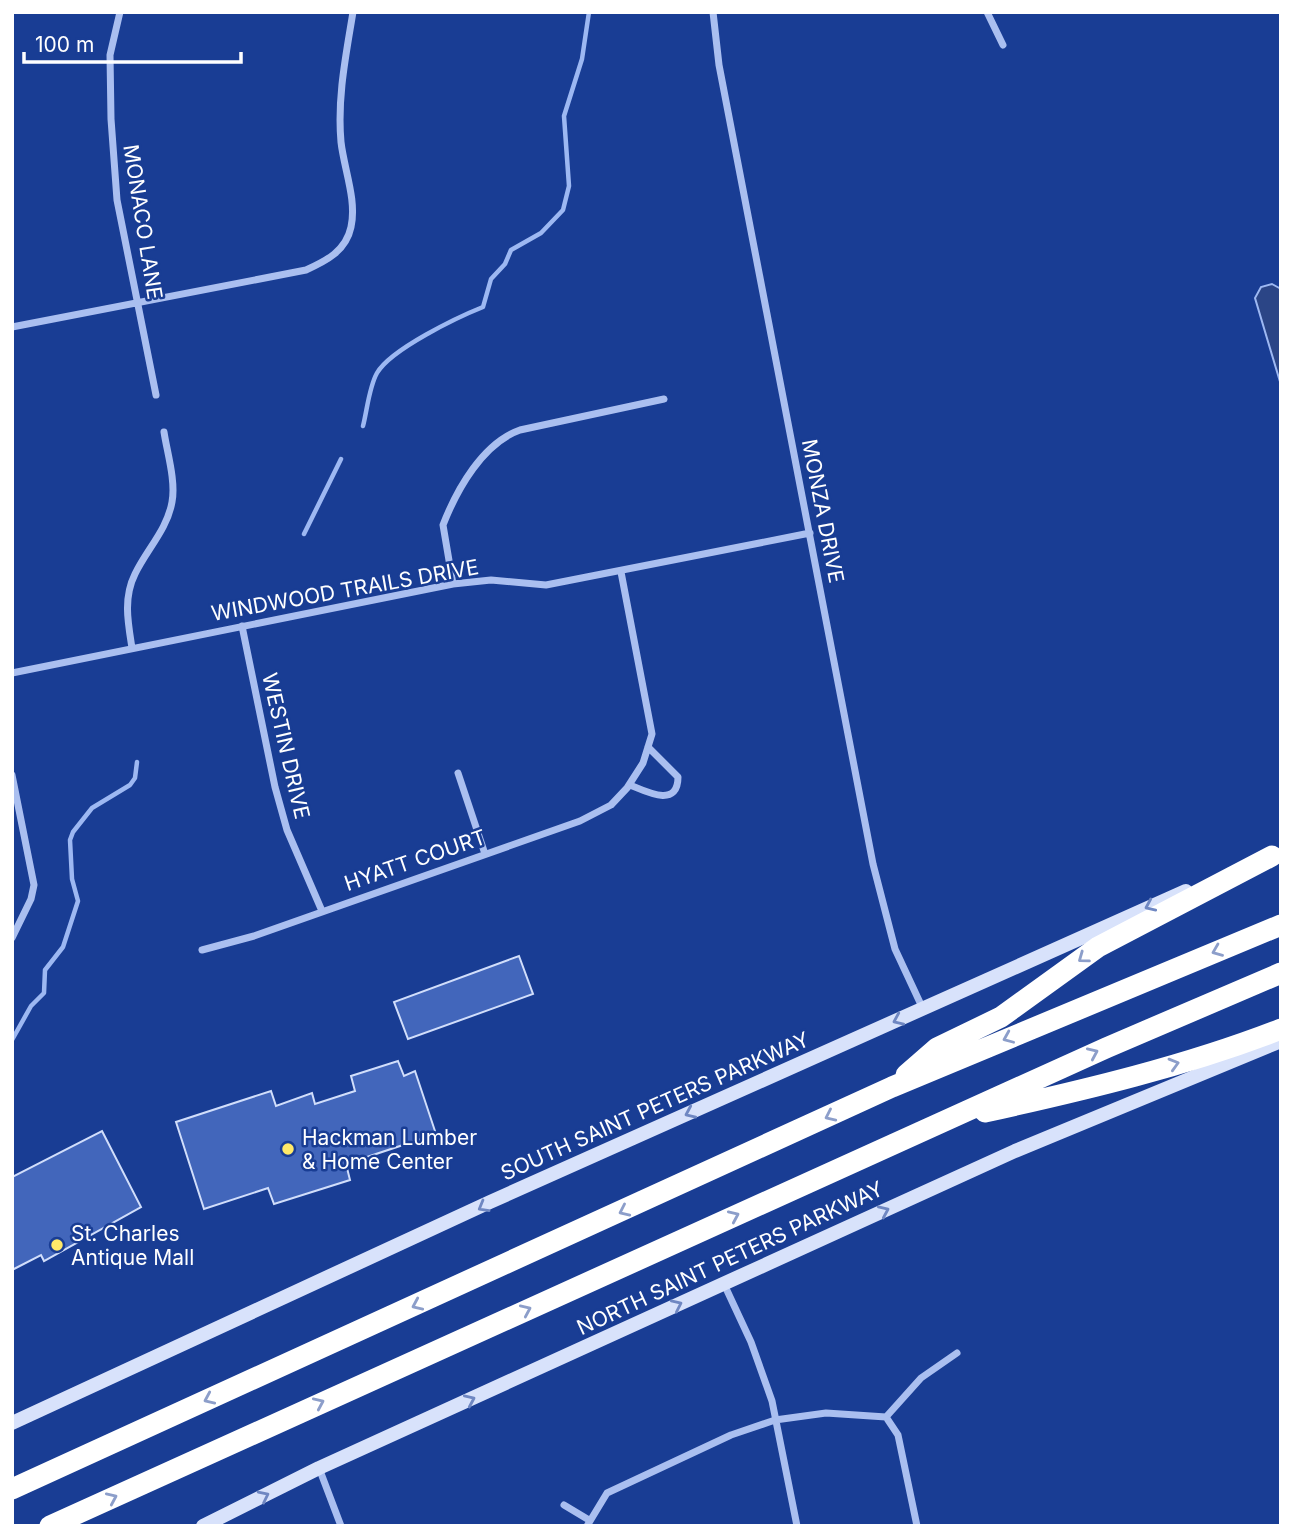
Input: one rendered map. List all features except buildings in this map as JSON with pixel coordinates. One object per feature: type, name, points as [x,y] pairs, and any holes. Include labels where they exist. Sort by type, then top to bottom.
[{"type":"highway","points":[[892,1087],[937,1048],[1001,1017],[1098,947],[1276,854]]},
{"type":"highway","points":[[12,1489],[892,1087],[1281,925]]},
{"type":"highway","points":[[50,1526],[942,1122],[1281,973]]},
{"type":"highway","points":[[942,1122],[1075,1092],[1230,1047],[1281,1028]]},
{"type":"main road","name":"SOUTH SAINT PETERS PARKWAY","points":[[12,1423],[490,1202],[1168,898],[1276,854]]},
{"type":"main road","name":"NORTH SAINT PETERS PARKWAY","points":[[202,1526],[319,1468],[1060,1132],[1281,1041]]},
{"type":"street","name":"MONACO LANE","points":[[120,12],[110,55],[117,200],[156,395]]},
{"type":"street","points":[[12,327],[306,270],[326,261],[343,247],[351,228],[353,209],[341,140],[341,85],[353,12]]},
{"type":"street","name":"MONZA DRIVE","points":[[713,12],[719,65],[873,863],[895,949],[923,1009]]},
{"type":"street","points":[[987,12],[1003,45]]},
{"type":"street","points":[[453,583],[443,525],[489,446],[504,435],[520,430],[664,399]]},
{"type":"street","points":[[132,648],[126,612],[129,593],[135,574],[160,536],[173,500],[164,432]]},
{"type":"street","name":"WINDWOOD TRAILS DRIVE","points":[[12,673],[453,583],[491,580],[546,584],[621,572],[810,533]]},
{"type":"street","name":"HYATT COURT","points":[[202,950],[254,936],[580,821],[611,805],[630,785],[643,763],[652,734],[621,572]]},
{"type":"street","name":"WESTIN DRIVE","points":[[242,626],[275,787],[288,830],[323,911]]},
{"type":"street","points":[[630,785],[662,797],[677,788],[678,777],[648,747]]},
{"type":"street","points":[[458,773],[485,853]]},
{"type":"street","points":[[12,775],[34,885],[31,898],[12,938]]},
{"type":"street","points":[[724,1284],[751,1342],[775,1420],[797,1526]]},
{"type":"street","points":[[886,1417],[921,1378],[957,1353]]},
{"type":"street","points":[[564,1506],[588,1523],[607,1493],[731,1435],[775,1420],[825,1413],[886,1417]]},
{"type":"street","points":[[886,1417],[898,1435],[916,1526]]},
{"type":"street","points":[[319,1468],[341,1526]]},
{"type":"water","points":[[1272,284],[1281,289],[1281,385],[1255,298],[1261,287]]},
{"type":"waterway","points":[[363,426],[372,385],[385,364],[410,344],[483,307],[491,279],[505,264],[511,250],[541,233],[563,210],[569,186],[564,116],[582,59],[589,12]]},
{"type":"waterway","points":[[304,534],[341,459]]},
{"type":"waterway","points":[[12,1040],[31,1006],[44,993],[45,970],[63,947],[78,901],[72,879],[70,840],[73,832],[92,808],[130,785],[135,778],[137,762]]},
{"type":"place","name":"Hackman Lumber & Home Center","points":[[288,1149]]},
{"type":"place","name":"St. Charles Antique Mall","points":[[57,1245]]}]
